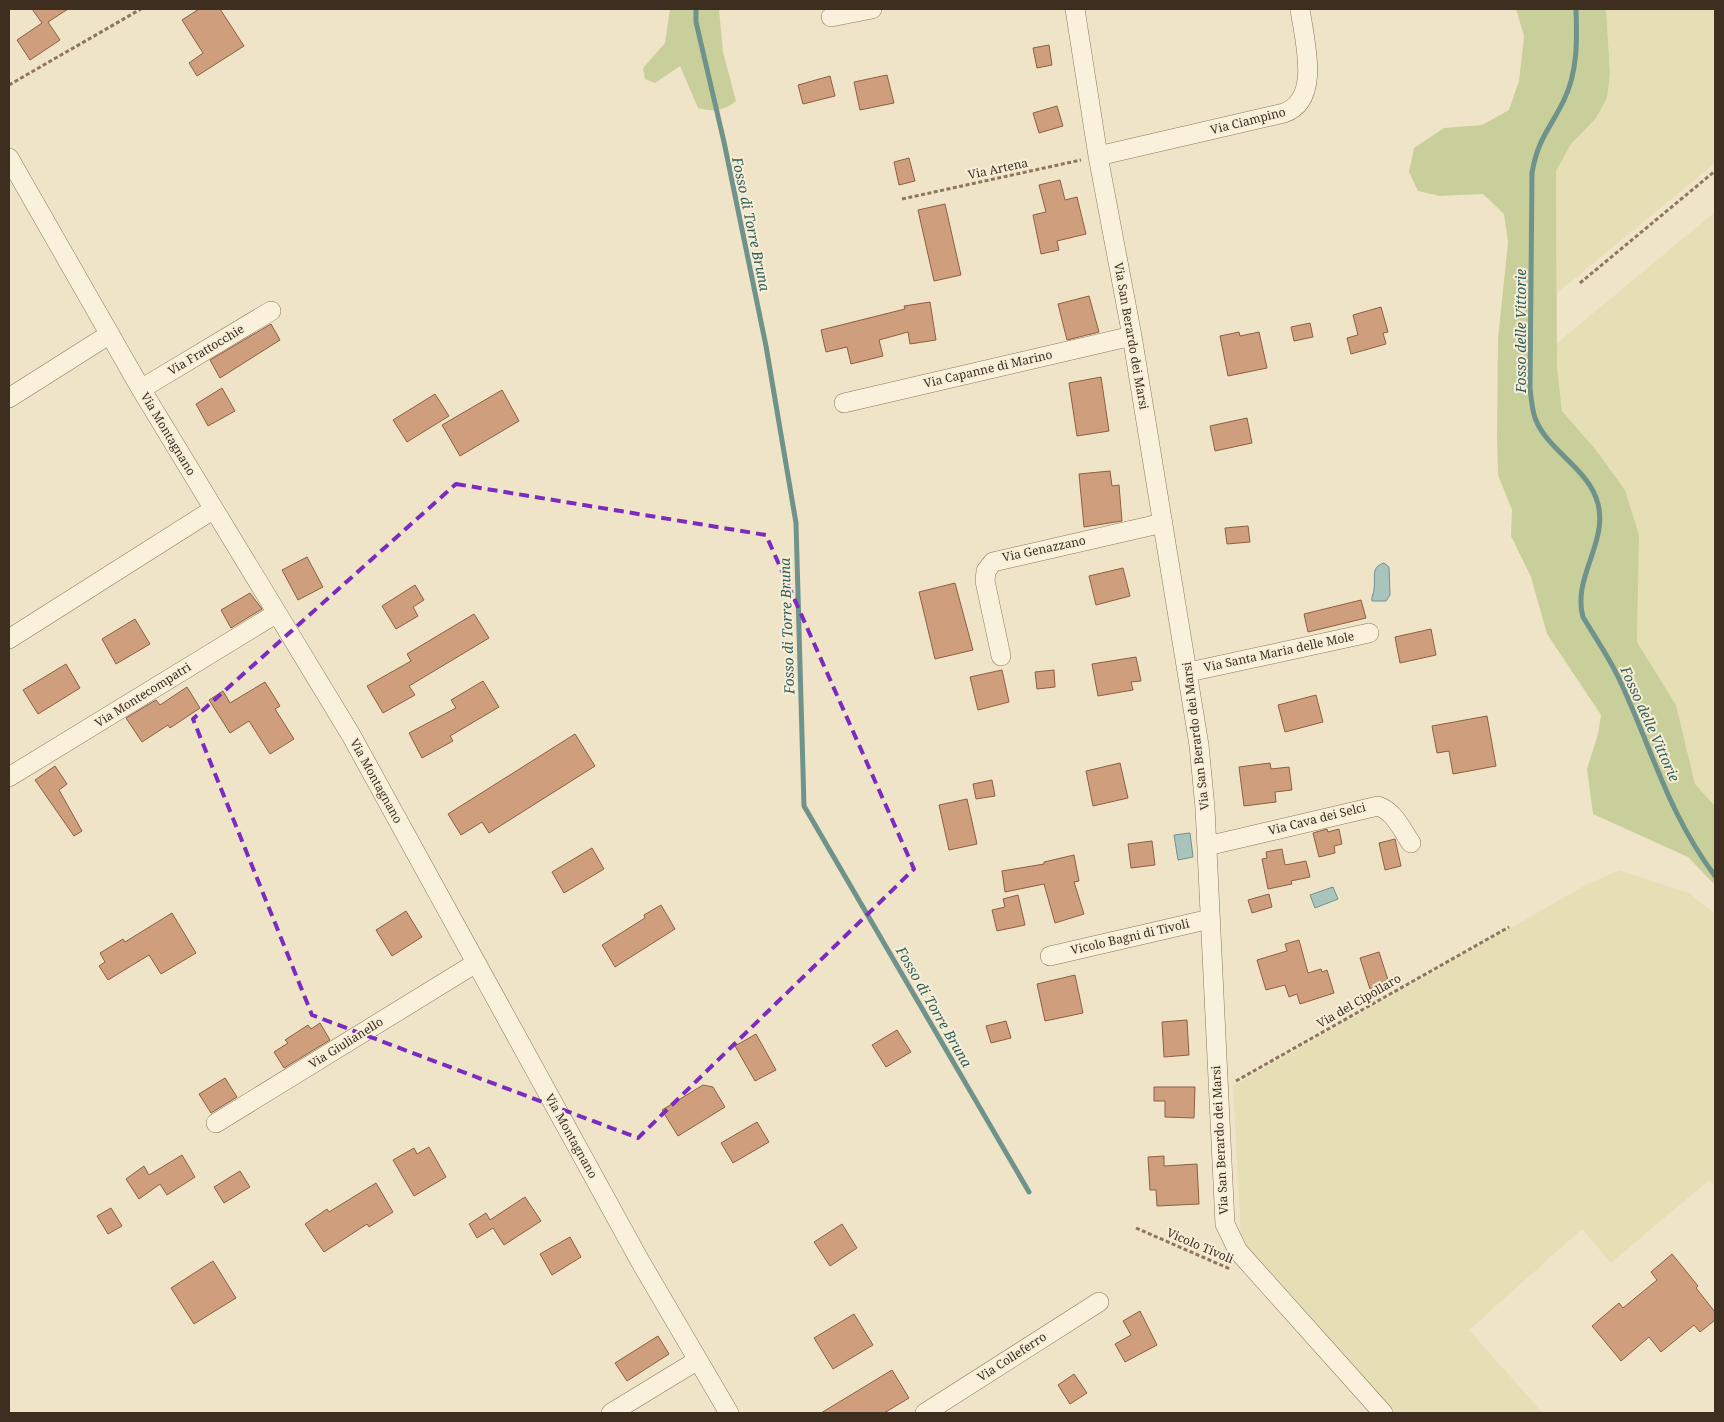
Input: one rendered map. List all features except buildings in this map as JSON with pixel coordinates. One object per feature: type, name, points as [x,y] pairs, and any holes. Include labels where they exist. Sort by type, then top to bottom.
[{"type":"street","points":[[831,17],[872,9]]},
{"type":"street","name":"Via San Berardo dei Marsi","points":[[1075,9],[1098,156],[1132,336],[1189,672],[1202,769],[1225,1224],[1235,1247],[1383,1413]]},
{"type":"street","name":"Via Ciampino","points":[[1098,156],[1284,113],[1296,108],[1304,98],[1308,84],[1300,9]]},
{"type":"street","name":"Via Montagnano","points":[[9,158],[141,388],[351,735],[635,1253],[729,1413]]},
{"type":"street","name":"Via Frattocchie","points":[[141,388],[272,311]]},
{"type":"street","points":[[9,398],[110,334]]},
{"type":"street","name":"Via Capanne di Marino","points":[[844,403],[1132,336]]},
{"type":"street","points":[[9,639],[214,509]]},
{"type":"street","name":"Via Genazzano","points":[[1001,656],[985,581],[986,571],[993,562],[1163,523]]},
{"type":"street","name":"Via Montecompatri","points":[[9,777],[277,612]]},
{"type":"street","name":"Via Santa Maria delle Mole","points":[[1189,672],[1369,633]]},
{"type":"street","name":"Via Cava dei Selci","points":[[1207,846],[1378,806],[1386,809],[1393,816],[1411,843]]},
{"type":"street","name":"Vicolo Bagni di Tivoli","points":[[1050,956],[1210,919]]},
{"type":"street","name":"Via Giulianello","points":[[216,1123],[476,963]]},
{"type":"street","name":"Via Colleferro","points":[[925,1413],[1098,1302]]},
{"type":"street","points":[[611,1413],[698,1360]]},
{"type":"path","points":[[9,84],[141,9]]},
{"type":"path","name":"Via Artena","points":[[902,199],[1098,156]]},
{"type":"path","points":[[1580,283],[1715,172]]},
{"type":"path","name":"Via del Cipollaro","points":[[1218,1092],[1508,926]]},
{"type":"path","name":"Vicolo Tivoli","points":[[1136,1228],[1226,1268],[1260,1274]]},
{"type":"highlighted area","points":[[456,484],[766,535],[914,869],[638,1138],[312,1015],[193,719]]},
{"type":"shaded area","points":[[1606,9],[1715,9],[1715,163],[1557,293],[1556,171],[1571,143],[1596,118],[1610,73]]},
{"type":"shaded area","points":[[1715,212],[1715,806],[1695,784],[1676,705],[1637,642],[1639,535],[1625,490],[1596,450],[1562,411],[1557,367],[1557,343]]},
{"type":"shaded area","points":[[1619,870],[1689,893],[1715,914],[1715,1186],[1709,1180],[1611,1263],[1582,1229],[1469,1330],[1543,1413],[1395,1413],[1241,1239],[1233,1086],[1586,885]]},
{"type":"green space","points":[[670,9],[719,9],[723,52],[736,101],[727,107],[718,110],[698,108],[680,66],[655,83],[645,79],[643,68],[665,43]]},
{"type":"green space","points":[[1516,9],[1606,9],[1610,73],[1607,98],[1596,118],[1571,144],[1556,171],[1557,367],[1562,411],[1596,450],[1625,490],[1639,535],[1637,642],[1676,705],[1695,784],[1715,806],[1715,885],[1688,857],[1593,814],[1587,769],[1598,734],[1601,715],[1547,634],[1531,577],[1511,536],[1512,510],[1498,475],[1498,339],[1508,242],[1504,214],[1483,194],[1440,196],[1418,191],[1409,172],[1414,148],[1444,128],[1482,125],[1509,110],[1519,81],[1524,36]]},
{"type":"water","points":[[1384,563],[1389,567],[1390,595],[1386,601],[1372,601],[1374,573],[1377,567]]},
{"type":"water","points":[[1190,833],[1193,857],[1178,860],[1174,835]]},
{"type":"water","points":[[1333,887],[1338,899],[1315,908],[1310,895]]},
{"type":"waterway","name":"Fosso di Torre Bruna","points":[[696,9],[696,22],[724,142],[766,346],[796,523],[804,806],[1029,1192]]},
{"type":"waterway","name":"Fosso delle Vittorie","points":[[1576,9],[1576,43],[1572,78],[1564,100],[1541,142],[1532,173],[1530,388],[1532,403],[1535,418],[1541,430],[1586,480],[1598,504],[1600,518],[1598,533],[1582,588],[1581,603],[1583,617],[1617,674],[1662,782],[1685,829],[1715,876]]}]
